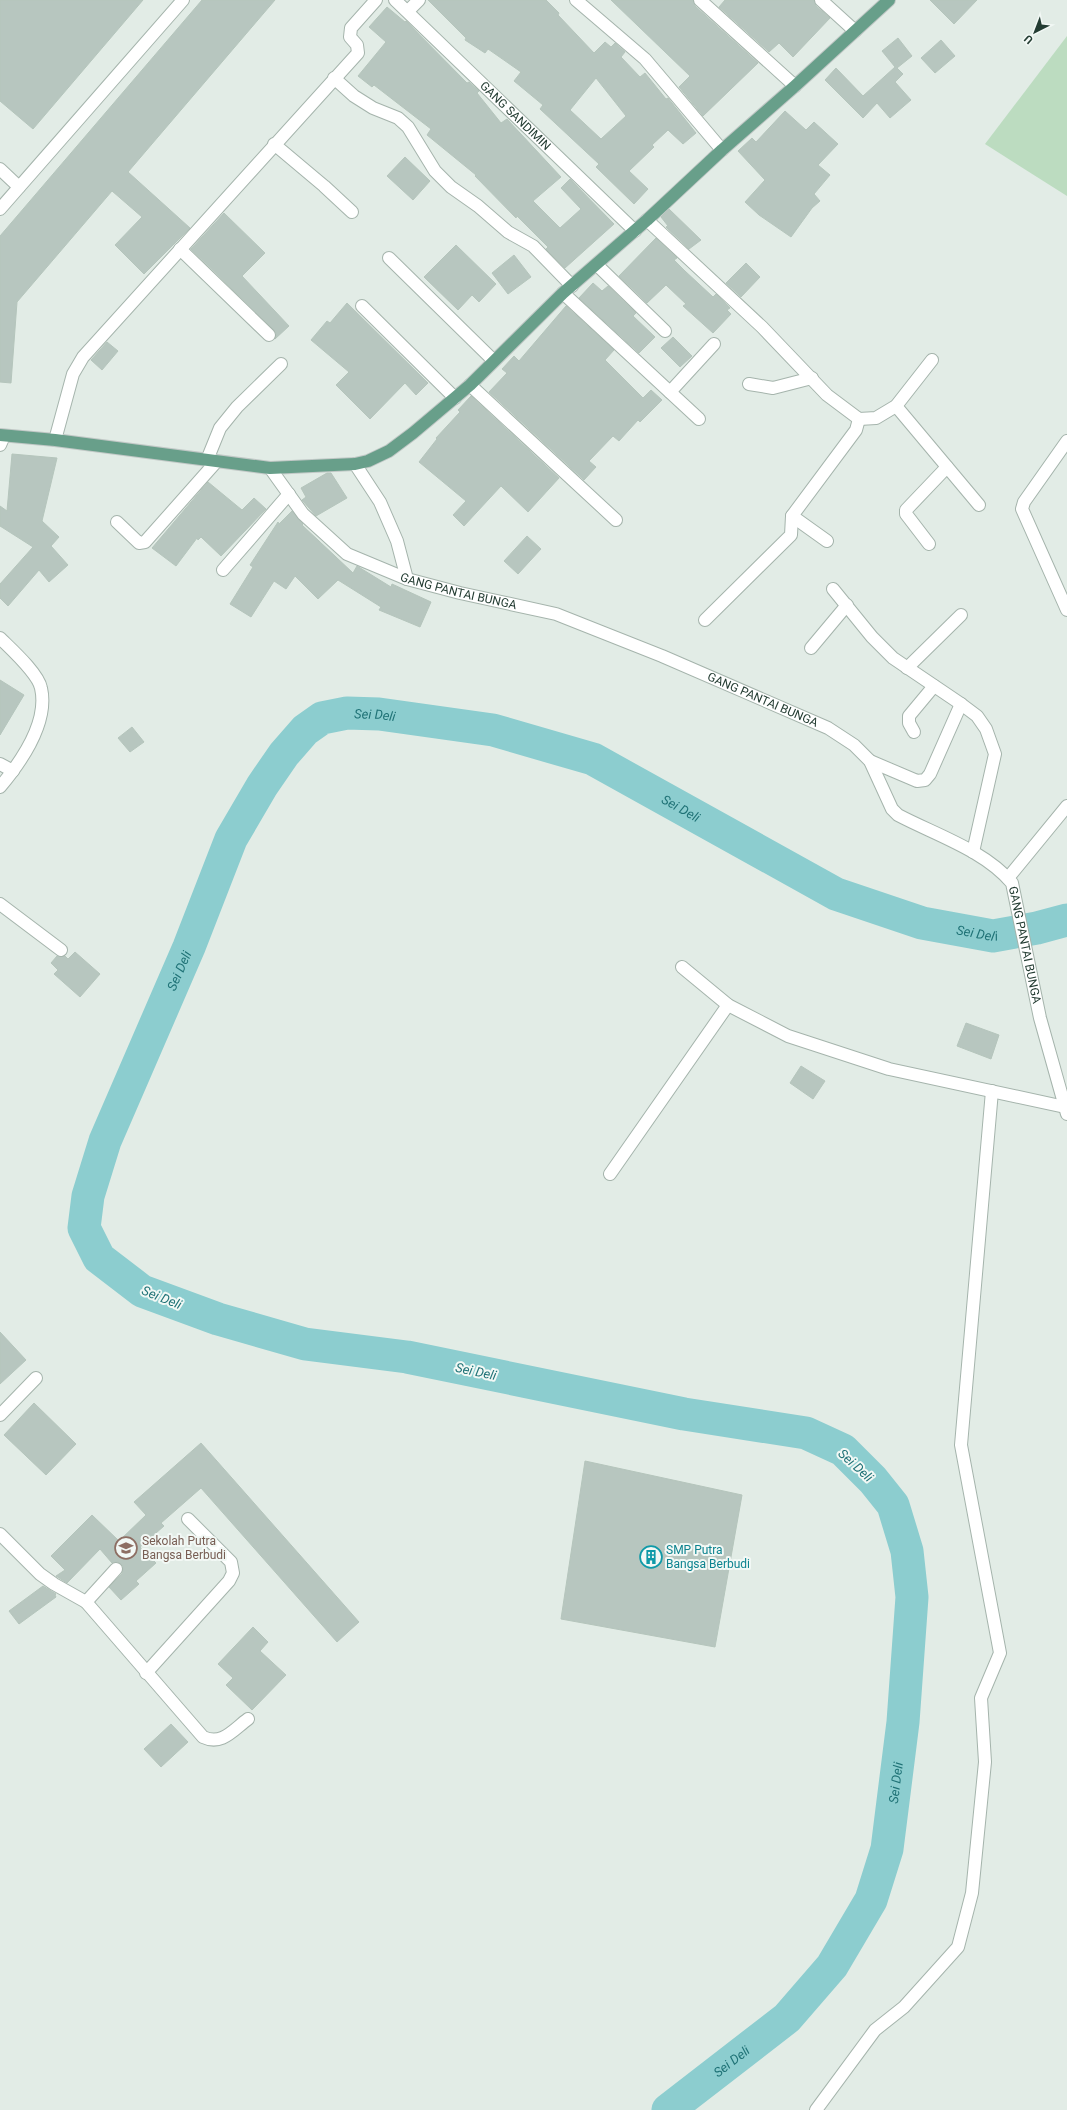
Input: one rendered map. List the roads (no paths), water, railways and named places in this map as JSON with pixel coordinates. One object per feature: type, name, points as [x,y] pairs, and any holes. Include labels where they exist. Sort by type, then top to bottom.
[{"type":"main road","points":[[1,439],[55,440],[270,468],[355,464],[368,461],[388,451],[470,385],[493,360],[568,289],[635,231],[722,150],[889,0]]},
{"type":"street","points":[[0,209],[183,0]]},
{"type":"street","points":[[55,440],[73,374],[83,357],[274,144],[358,53],[357,45],[350,37],[351,28],[376,0]]},
{"type":"street","name":"GANG SANDIMIN","points":[[395,0],[635,231]]},
{"type":"street","points":[[408,11],[418,0]]},
{"type":"street","points":[[576,0],[646,59],[722,150]]},
{"type":"street","points":[[700,0],[795,86]]},
{"type":"street","points":[[821,0],[855,31]]},
{"type":"street","points":[[334,78],[354,96],[373,108],[398,118],[408,127],[421,144],[435,171],[451,187],[478,206],[508,232],[533,246],[568,289],[699,420]]},
{"type":"street","points":[[274,144],[352,212]]},
{"type":"street","points":[[0,169],[19,187]]},
{"type":"street","points":[[647,220],[762,327],[827,395],[859,419],[876,418],[896,406],[932,360]]},
{"type":"street","points":[[180,249],[269,335]]},
{"type":"street","points":[[389,258],[493,360]]},
{"type":"street","points":[[597,265],[665,331]]},
{"type":"street","points":[[362,306],[455,398]]},
{"type":"street","points":[[670,392],[714,344]]},
{"type":"street","points":[[117,522],[139,543],[145,542],[211,461],[220,428],[237,406],[282,364]]},
{"type":"street","points":[[749,384],[758,387],[773,388],[812,378]]},
{"type":"street","points":[[470,385],[616,520]]},
{"type":"street","points":[[896,406],[979,505]]},
{"type":"street","points":[[705,620],[791,534],[792,516],[856,430],[859,419]]},
{"type":"street","points":[[1067,441],[1024,502],[1022,510],[1067,610]]},
{"type":"street","points":[[355,464],[380,502],[397,541],[407,579]]},
{"type":"street","points":[[929,544],[906,514],[906,510],[947,467]]},
{"type":"street","name":"GANG PANTAI BUNGA","points":[[270,468],[302,514],[347,554],[407,579],[460,593],[556,614],[655,653],[828,728],[854,745],[870,761],[892,809],[898,815],[973,852],[1008,878],[1012,883],[1016,895],[1037,1005],[1066,1111]]},
{"type":"street","points":[[224,570],[289,494]]},
{"type":"street","points":[[792,516],[827,541]]},
{"type":"street","points":[[833,589],[872,637],[907,668],[977,716],[986,729],[995,754],[973,852]]},
{"type":"street","points":[[811,648],[847,605]]},
{"type":"street","points":[[907,668],[961,616]]},
{"type":"street","points":[[0,638],[28,667],[41,687],[41,710],[35,731],[13,771],[0,787]]},
{"type":"street","points":[[914,732],[909,722],[909,716],[934,686]]},
{"type":"street","points":[[870,761],[917,781],[925,780],[930,774],[961,704]]},
{"type":"street","points":[[0,764],[13,771]]},
{"type":"street","points":[[1008,878],[1067,806]]},
{"type":"street","points":[[0,904],[61,950]]},
{"type":"street","points":[[682,967],[728,1005],[795,1039],[889,1069],[992,1091],[1066,1111]]},
{"type":"street","points":[[610,1174],[728,1005]]},
{"type":"street","points":[[816,2110],[875,2030],[904,2007],[958,1947],[972,1893],[985,1762],[980,1698],[1000,1652],[961,1445],[992,1091]]},
{"type":"street","points":[[0,1415],[36,1378]]},
{"type":"street","points":[[146,1673],[229,1581],[233,1573],[231,1562],[188,1519]]},
{"type":"street","points":[[0,1534],[40,1574],[65,1592],[86,1602],[203,1737],[212,1741],[221,1739],[248,1718]]},
{"type":"street","points":[[86,1602],[116,1569]]},
{"type":"waterway","name":"Sei Deli","points":[[668,2110],[787,2018],[832,1966],[871,1900],[887,1849],[903,1722],[912,1597],[907,1551],[893,1505],[873,1480],[843,1450],[806,1433],[684,1414],[407,1357],[305,1344],[218,1319],[142,1291],[99,1258],[84,1228],[88,1196],[105,1141],[189,947],[231,839],[262,786],[284,754],[305,730],[322,718],[347,713],[379,714],[493,730],[593,759],[836,894],[922,923],[993,936],[1037,928],[1067,920]]},
{"type":"place","name":"Sekolah Putra Bangsa Berbudi","points":[[126,1548]]},
{"type":"place","name":"SMP Putra Bangsa Berbudi","points":[[651,1557]]}]
